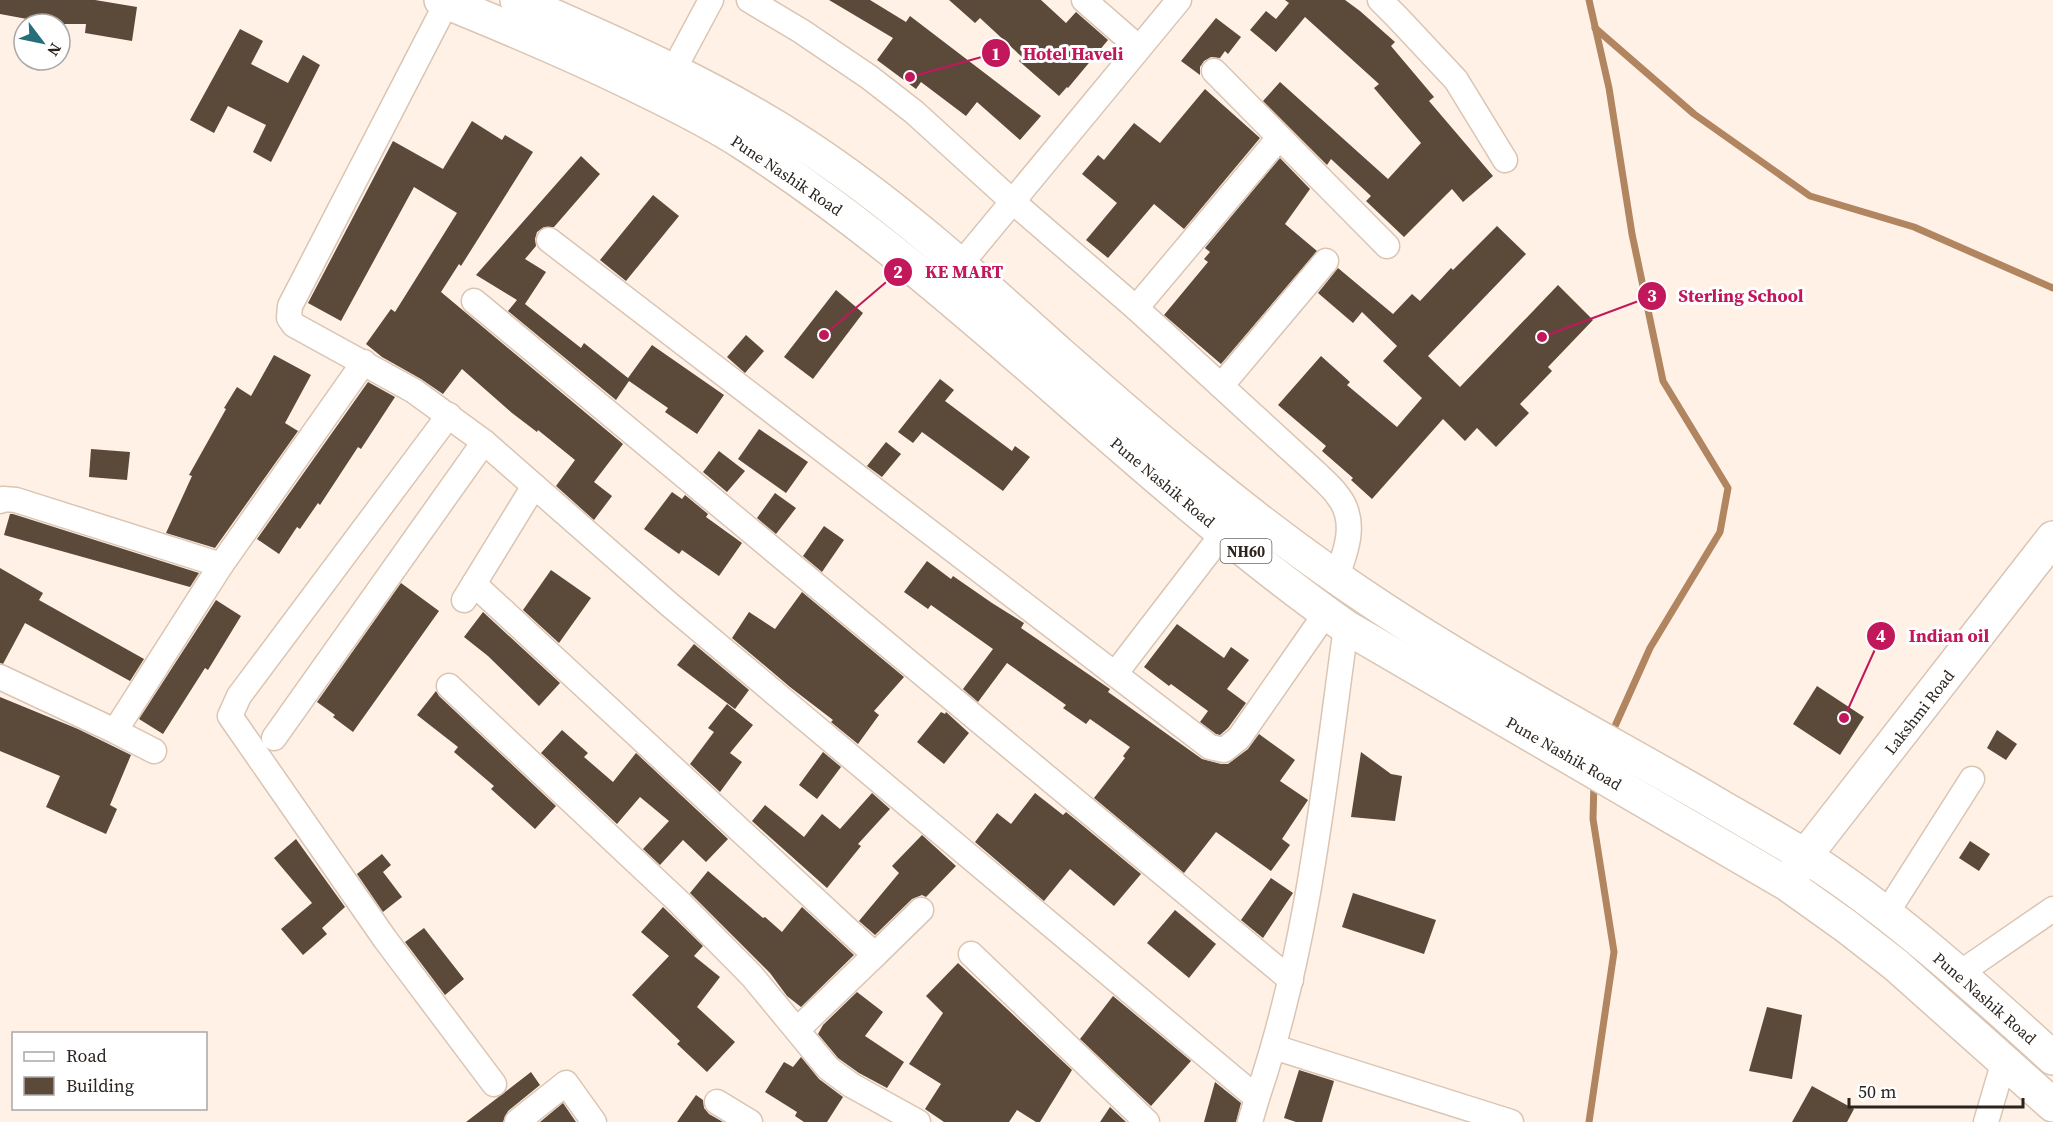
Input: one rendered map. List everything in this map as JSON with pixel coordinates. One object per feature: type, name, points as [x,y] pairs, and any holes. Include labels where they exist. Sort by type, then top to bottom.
[{"type":"main road","name":"Pune Nashik Road","points":[[517,0],[634,51],[719,94],[802,144],[853,180],[1128,454],[1336,620],[1787,884],[1846,926],[1896,966],[2053,1105]]},
{"type":"main road","name":"Pune Nashik Road","points":[[444,1],[601,68],[680,107],[741,141],[814,190],[893,250],[951,277],[1110,397],[1265,526],[1336,578],[1415,631],[1805,856],[1886,914],[2053,1058]]},
{"type":"main road","name":"Lakshmi Road","points":[[1787,884],[1805,856],[2053,538]]},
{"type":"street","points":[[673,70],[711,0]]},
{"type":"street","points":[[749,0],[801,31],[869,77],[914,112],[1012,201],[1136,308],[1315,472],[1340,497],[1348,515],[1349,544],[1336,578]]},
{"type":"street","points":[[1084,0],[1139,48]]},
{"type":"street","points":[[951,277],[1179,0]]},
{"type":"street","points":[[1380,0],[1456,80],[1505,160]]},
{"type":"street","points":[[444,1],[290,306],[289,318],[294,325],[414,391],[484,442],[670,605],[1257,1098]]},
{"type":"street","points":[[1214,70],[1388,246]]},
{"type":"street","points":[[1136,308],[1279,138]]},
{"type":"street","points":[[549,240],[1209,747],[1224,750],[1239,738],[1336,620]]},
{"type":"street","points":[[1221,386],[1326,261]]},
{"type":"street","points":[[474,301],[1291,980]]},
{"type":"street","points":[[116,730],[221,565],[364,362]]},
{"type":"street","points":[[449,415],[239,696],[230,716],[385,939],[494,1084]]},
{"type":"street","points":[[274,738],[484,442]]},
{"type":"street","points":[[534,486],[469,592],[874,956]]},
{"type":"street","points":[[0,501],[3,499],[16,500],[221,565]]},
{"type":"street","points":[[1115,674],[1224,532]]},
{"type":"street","points":[[1250,1122],[1274,1047],[1291,980],[1308,896],[1336,620]]},
{"type":"street","points":[[0,678],[116,730],[154,750]]},
{"type":"street","points":[[449,686],[679,902],[752,976],[828,1068],[851,1085],[918,1122]]},
{"type":"street","points":[[1886,914],[1972,778]]},
{"type":"street","points":[[1957,975],[2053,909]]},
{"type":"street","points":[[797,1030],[921,910]]},
{"type":"street","points":[[971,954],[1147,1122]]},
{"type":"street","points":[[1274,1047],[1511,1122]]},
{"type":"street","points":[[1986,1122],[2004,1061]]},
{"type":"street","points":[[517,1122],[566,1083],[589,1120]]},
{"type":"street","points":[[717,1102],[750,1122]]},
{"type":"building","points":[[0,0],[95,0],[137,7],[132,41],[85,33],[86,24],[72,24],[72,12],[12,12],[12,16],[0,14]]},
{"type":"building","points":[[829,0],[870,0],[906,22],[910,16],[1041,116],[1020,140],[977,102],[966,116],[921,82],[916,89],[877,60],[893,38]]},
{"type":"building","points":[[949,0],[1041,0],[1066,23],[1076,12],[1108,40],[1059,96],[1019,61],[1022,57],[980,18],[975,23]]},
{"type":"building","points":[[1285,0],[1345,0],[1360,11],[1395,42],[1391,46],[1434,97],[1429,101],[1493,176],[1463,202],[1452,189],[1404,237],[1366,201],[1371,196],[1331,159],[1327,165],[1263,101],[1280,82],[1388,179],[1421,143],[1374,88],[1379,84],[1305,17],[1276,52],[1250,30],[1266,11],[1276,19],[1289,3]]},
{"type":"building","points":[[1216,18],[1241,37],[1228,54],[1225,51],[1220,58],[1211,57],[1204,61],[1200,67],[1200,75],[1181,61]]},
{"type":"building","points":[[240,29],[263,41],[251,64],[288,83],[303,55],[320,65],[271,162],[253,152],[266,125],[228,106],[214,133],[190,120]]},
{"type":"building","points":[[1205,89],[1260,138],[1184,229],[1154,204],[1108,258],[1086,240],[1117,203],[1082,174],[1098,155],[1104,160],[1134,123],[1160,143]]},
{"type":"building","points":[[472,121],[502,140],[505,135],[533,152],[461,266],[459,264],[441,292],[623,444],[594,482],[612,496],[594,520],[556,486],[575,460],[538,430],[537,432],[512,413],[462,369],[443,394],[382,357],[366,344],[391,309],[395,312],[457,213],[414,187],[341,321],[308,303],[393,141],[443,169]]},
{"type":"building","points":[[581,156],[600,174],[554,227],[544,227],[537,232],[536,246],[525,259],[546,272],[525,304],[581,348],[584,343],[628,378],[652,345],[724,395],[697,434],[665,412],[668,408],[629,381],[616,400],[508,311],[517,300],[476,275]]},
{"type":"building","points":[[1280,158],[1310,189],[1285,224],[1317,251],[1221,364],[1164,315],[1208,262],[1204,259],[1210,252],[1205,248]]},
{"type":"building","points":[[653,195],[679,216],[626,281],[600,260]]},
{"type":"building","points":[[1497,226],[1526,254],[1428,356],[1460,387],[1558,285],[1593,320],[1548,367],[1552,371],[1520,404],[1529,413],[1496,447],[1477,428],[1465,441],[1443,419],[1372,499],[1351,480],[1353,478],[1322,451],[1326,446],[1278,405],[1321,356],[1350,382],[1347,385],[1397,427],[1422,398],[1383,361],[1397,346],[1362,312],[1353,323],[1318,293],[1338,268],[1393,314],[1412,294],[1420,301],[1451,268],[1453,270]]},
{"type":"building","points":[[836,290],[863,313],[813,379],[784,357]]},
{"type":"building","points":[[746,335],[764,351],[745,373],[727,357]]},
{"type":"building","points":[[274,355],[311,375],[285,423],[298,431],[215,548],[166,533],[192,476],[189,475],[226,409],[224,408],[237,387],[251,396]]},
{"type":"building","points":[[940,379],[954,390],[945,401],[1012,451],[1015,446],[1030,457],[1003,491],[922,432],[913,443],[898,432]]},
{"type":"building","points":[[368,382],[395,397],[361,449],[358,447],[320,505],[318,503],[300,529],[297,527],[279,554],[257,539]]},
{"type":"building","points":[[759,429],[808,462],[786,493],[738,459]]},
{"type":"building","points":[[886,442],[901,454],[882,477],[867,466]]},
{"type":"building","points":[[91,449],[130,452],[127,480],[89,477]]},
{"type":"building","points":[[719,451],[745,471],[727,492],[703,472]]},
{"type":"building","points":[[672,492],[682,499],[685,495],[708,514],[706,517],[742,543],[719,576],[682,550],[679,554],[644,529]]},
{"type":"building","points":[[775,493],[796,508],[776,534],[757,518]]},
{"type":"building","points":[[10,514],[199,573],[190,587],[4,535]]},
{"type":"building","points":[[824,526],[844,540],[822,572],[803,556]]},
{"type":"building","points":[[927,561],[951,579],[953,576],[1024,623],[1021,628],[1110,689],[1108,692],[1202,759],[1228,764],[1248,749],[1259,734],[1295,760],[1280,781],[1308,800],[1282,839],[1290,845],[1271,871],[1216,832],[1184,873],[1094,798],[1125,758],[1123,756],[1130,747],[1090,719],[1086,724],[1063,708],[1066,705],[1007,663],[978,702],[963,689],[993,649],[931,605],[928,609],[904,592]]},
{"type":"building","points":[[0,568],[43,593],[39,600],[144,659],[130,681],[25,623],[3,664],[0,663]]},
{"type":"building","points":[[551,570],[591,598],[559,643],[523,610]]},
{"type":"building","points":[[401,583],[439,611],[353,732],[317,702]]},
{"type":"building","points":[[802,592],[904,677],[874,711],[879,715],[858,744],[831,722],[833,720],[732,638],[749,612],[775,629]]},
{"type":"building","points":[[216,600],[241,616],[208,670],[205,668],[163,734],[139,719]]},
{"type":"building","points":[[483,612],[560,683],[539,706],[488,656],[464,637]]},
{"type":"building","points":[[1177,624],[1224,658],[1231,647],[1249,660],[1227,689],[1246,703],[1220,735],[1200,722],[1208,711],[1144,667]]},
{"type":"building","points":[[694,644],[749,690],[735,709],[677,665]]},
{"type":"building","points":[[1817,686],[1864,717],[1840,755],[1793,724]]},
{"type":"building","points":[[436,691],[556,806],[535,829],[491,789],[494,786],[454,752],[458,747],[417,715]]},
{"type":"building","points":[[0,697],[78,729],[131,755],[110,805],[117,809],[106,834],[46,807],[60,776],[0,751]]},
{"type":"building","points":[[727,704],[753,725],[730,753],[742,762],[720,792],[690,764],[714,732],[708,728]]},
{"type":"building","points":[[941,712],[945,714],[946,712],[969,733],[944,764],[917,742]]},
{"type":"building","points":[[562,730],[588,753],[584,757],[613,782],[636,753],[728,839],[706,862],[683,840],[660,865],[643,849],[669,821],[640,797],[617,824],[541,753]]},
{"type":"building","points":[[1997,730],[2017,744],[2006,760],[1987,748]]},
{"type":"building","points":[[823,752],[841,767],[817,799],[799,785]]},
{"type":"building","points":[[1361,752],[1391,774],[1402,776],[1395,821],[1351,817]]},
{"type":"building","points":[[872,793],[890,809],[858,844],[861,846],[827,888],[752,821],[765,805],[804,837],[822,814],[840,829]]},
{"type":"building","points":[[1035,793],[1063,815],[1066,812],[1141,874],[1114,906],[1070,869],[1044,901],[975,842],[997,813],[1011,824]]},
{"type":"building","points":[[922,835],[956,866],[926,897],[922,895],[912,899],[875,935],[859,921],[899,873],[892,866]]},
{"type":"building","points":[[296,839],[345,907],[322,928],[327,934],[303,955],[281,929],[312,903],[274,858]]},
{"type":"building","points":[[1970,841],[1990,854],[1979,871],[1959,858]]},
{"type":"building","points":[[382,854],[391,865],[383,872],[402,897],[383,912],[357,874]]},
{"type":"building","points":[[708,871],[782,932],[802,907],[854,955],[801,1007],[787,996],[770,973],[690,893]]},
{"type":"building","points":[[1271,878],[1293,893],[1263,938],[1241,920]]},
{"type":"building","points":[[1353,893],[1436,920],[1424,954],[1342,927]]},
{"type":"building","points":[[663,907],[703,946],[694,956],[720,977],[697,1007],[735,1042],[707,1072],[677,1044],[680,1041],[632,995],[669,956],[641,932]]},
{"type":"building","points":[[1175,910],[1216,944],[1189,978],[1147,943]]},
{"type":"building","points":[[424,928],[464,979],[445,995],[405,942]]},
{"type":"building","points":[[958,963],[1072,1070],[1040,1122],[1036,1122],[1017,1110],[1009,1122],[944,1122],[925,1109],[941,1084],[909,1064],[943,1013],[926,996]]},
{"type":"building","points":[[857,992],[883,1012],[865,1036],[904,1062],[887,1088],[859,1073],[838,1058],[818,1034],[823,1025]]},
{"type":"building","points":[[1113,996],[1191,1061],[1151,1106],[1080,1039]]},
{"type":"building","points":[[1767,1007],[1802,1015],[1792,1079],[1749,1071]]},
{"type":"building","points":[[801,1057],[819,1079],[843,1097],[827,1122],[804,1122],[795,1116],[797,1112],[765,1092],[784,1062],[793,1067]]},
{"type":"building","points":[[1299,1070],[1334,1081],[1322,1122],[1296,1122],[1284,1118]]},
{"type":"building","points":[[531,1072],[540,1085],[508,1111],[503,1122],[466,1122]]},
{"type":"building","points":[[1215,1082],[1241,1103],[1236,1122],[1204,1122]]},
{"type":"building","points":[[1812,1086],[1854,1109],[1847,1122],[1792,1122]]},
{"type":"building","points":[[696,1095],[703,1100],[704,1108],[709,1114],[723,1122],[677,1122]]},
{"type":"building","points":[[563,1103],[576,1122],[540,1122]]},
{"type":"building","points":[[1110,1107],[1126,1122],[1100,1122]]},
{"type":"waterway","points":[[1589,0],[1609,88],[1632,234],[1663,381],[1728,488],[1720,532],[1650,648],[1611,735]]},
{"type":"waterway","points":[[1595,28],[1694,114],[1810,196],[1914,227],[2053,288]]},
{"type":"waterway","points":[[1589,1122],[1614,952],[1593,819],[1594,782]]},
{"type":"place","name":"Hotel Haveli","points":[[910,77]]},
{"type":"place","name":"KE MART","points":[[824,335]]},
{"type":"place","name":"Sterling School","points":[[1542,337]]},
{"type":"place","name":"Indian oil","points":[[1844,718]]}]
